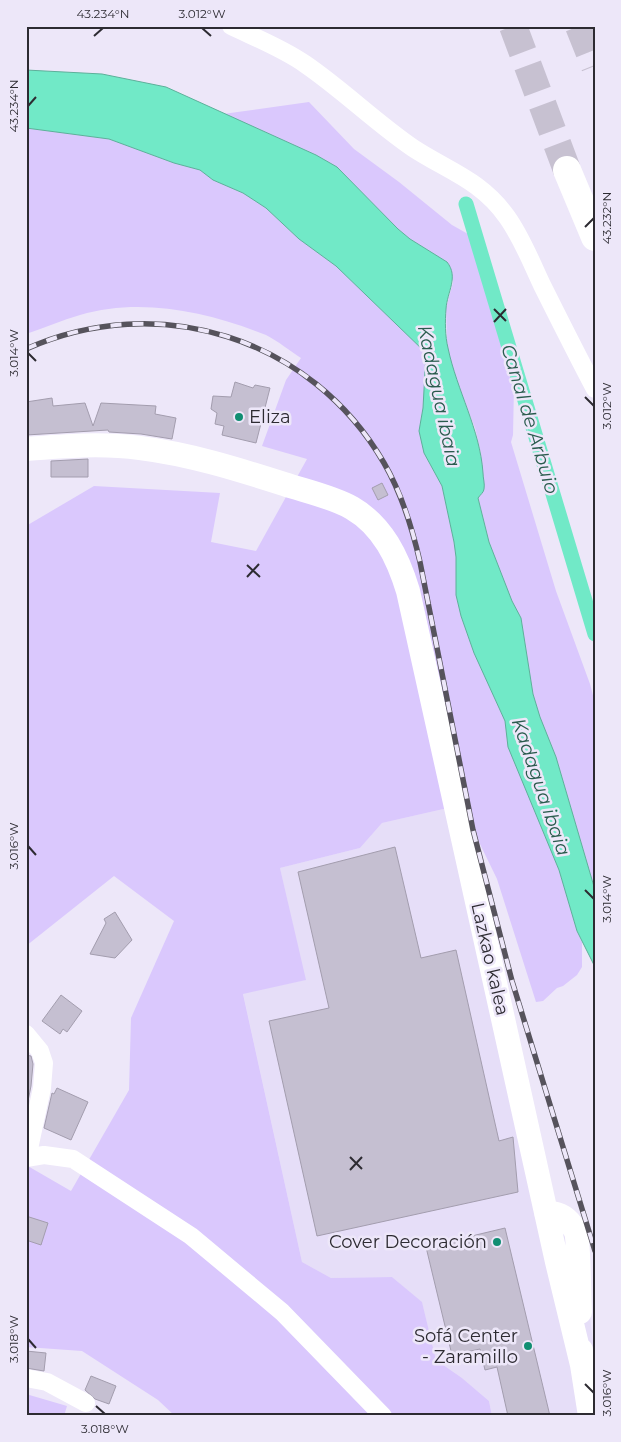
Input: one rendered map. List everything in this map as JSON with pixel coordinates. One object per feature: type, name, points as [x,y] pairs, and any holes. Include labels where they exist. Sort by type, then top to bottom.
[{"type":"highway","points":[[566,170],[595,236]]},
{"type":"street","points":[[231,26],[285,51],[304,63],[394,135],[422,154],[474,182],[484,191],[498,206],[515,231],[595,389]]},
{"type":"street","name":"Lazkao kalea","points":[[26,449],[100,445],[141,448],[186,455],[263,477],[352,508],[382,535],[393,551],[401,568],[408,591],[546,1213],[582,1365]]},
{"type":"street","points":[[26,1034],[40,1051],[44,1063],[42,1088],[27,1158],[44,1155],[73,1159],[191,1236],[282,1312],[383,1416]]},
{"type":"street","points":[[546,1213],[564,1216],[576,1231],[582,1365],[590,1416]]},
{"type":"street","points":[[26,1378],[47,1382],[86,1403]]},
{"type":"shaded area","points":[[309,102],[354,149],[452,225],[468,234],[514,386],[513,435],[511,442],[556,591],[590,684],[595,703],[595,890],[556,757],[533,694],[521,618],[512,601],[489,542],[478,498],[481,454],[475,428],[455,377],[447,345],[446,308],[453,282],[447,262],[410,239],[398,229],[337,167],[316,155],[223,114]]},
{"type":"shaded area","points":[[26,128],[109,139],[174,163],[200,170],[213,180],[243,193],[266,208],[299,239],[336,266],[426,353],[423,408],[419,431],[429,463],[442,486],[454,542],[456,595],[461,616],[474,653],[505,721],[509,748],[559,870],[582,942],[582,967],[577,975],[563,986],[557,988],[543,1001],[536,1002],[497,879],[461,805],[382,823],[360,848],[280,868],[306,980],[243,994],[302,1262],[331,1278],[392,1277],[422,1302],[436,1360],[462,1378],[489,1401],[492,1416],[175,1416],[158,1400],[82,1351],[26,1347],[26,1165],[71,1191],[129,1090],[131,1018],[174,921],[114,876],[26,946],[26,526],[94,486],[220,493],[211,542],[256,551],[307,459],[262,446],[286,380],[301,358],[266,335],[198,314],[150,307],[103,310],[73,317],[26,334]]},
{"type":"shaded area","points":[[461,805],[555,1210],[571,1216],[589,1308],[595,1360],[595,1416],[492,1416],[489,1401],[462,1378],[436,1360],[422,1303],[392,1277],[331,1278],[302,1262],[243,993],[305,980],[280,868],[360,848],[382,823]]},
{"type":"shaded area","points":[[26,1394],[67,1406],[64,1416],[26,1416]]},
{"type":"water","name":"Kadagua ibaia","points":[[26,70],[102,74],[166,87],[316,155],[337,167],[410,239],[447,262],[452,273],[452,279],[446,309],[446,339],[452,364],[478,441],[484,487],[478,498],[489,542],[512,601],[521,618],[533,694],[556,757],[595,890],[595,967],[577,931],[559,870],[508,747],[505,721],[474,653],[461,616],[456,595],[454,542],[442,486],[424,453],[419,431],[423,408],[426,353],[336,266],[299,239],[266,208],[243,193],[213,180],[200,170],[174,163],[109,139],[26,128]]},
{"type":"building","points":[[235,382],[253,388],[255,385],[270,388],[256,443],[222,435],[224,426],[215,424],[217,413],[211,409],[213,396],[231,397]]},
{"type":"building","points":[[52,398],[53,406],[85,403],[93,426],[101,403],[156,406],[155,414],[176,418],[172,439],[141,434],[109,432],[108,430],[26,435],[26,402]]},
{"type":"building","points":[[88,459],[88,477],[51,477],[51,461]]},
{"type":"building","points":[[382,483],[388,495],[378,500],[372,488]]},
{"type":"building","points":[[395,847],[421,958],[456,950],[499,1141],[513,1137],[518,1192],[317,1236],[269,1021],[329,1008],[298,872]]},
{"type":"building","points":[[115,912],[132,940],[115,958],[90,954],[106,923],[104,919]]},
{"type":"building","points":[[61,995],[82,1011],[67,1032],[63,1029],[60,1034],[42,1021]]},
{"type":"building","points":[[26,1055],[31,1056],[33,1064],[26,1111]]},
{"type":"building","points":[[57,1088],[88,1102],[71,1140],[44,1128],[52,1093],[54,1094]]},
{"type":"building","points":[[26,1216],[48,1223],[41,1245],[26,1240]]},
{"type":"building","points":[[505,1228],[550,1416],[508,1416],[497,1367],[485,1370],[480,1349],[452,1355],[426,1247]]},
{"type":"building","points":[[26,1351],[46,1353],[44,1371],[26,1368]]},
{"type":"building","points":[[91,1376],[116,1386],[109,1404],[95,1399],[85,1390]]},
{"type":"waterway","name":"Canal de Arbuio","points":[[466,204],[595,634]]},
{"type":"tunnel","points":[[513,26],[567,170]]},
{"type":"tunnel","points":[[579,26],[595,66]]},
{"type":"railway","points":[[26,349],[76,332],[127,324],[178,326],[227,337],[273,356],[316,384],[353,420],[384,463],[401,499],[417,549],[473,830],[512,981],[595,1251]]},
{"type":"place","name":"Eliza","points":[[239,417]]},
{"type":"place","name":"Cover Decoración","points":[[497,1242]]},
{"type":"place","name":"Sofá Center - Zaramillo","points":[[528,1346]]}]
